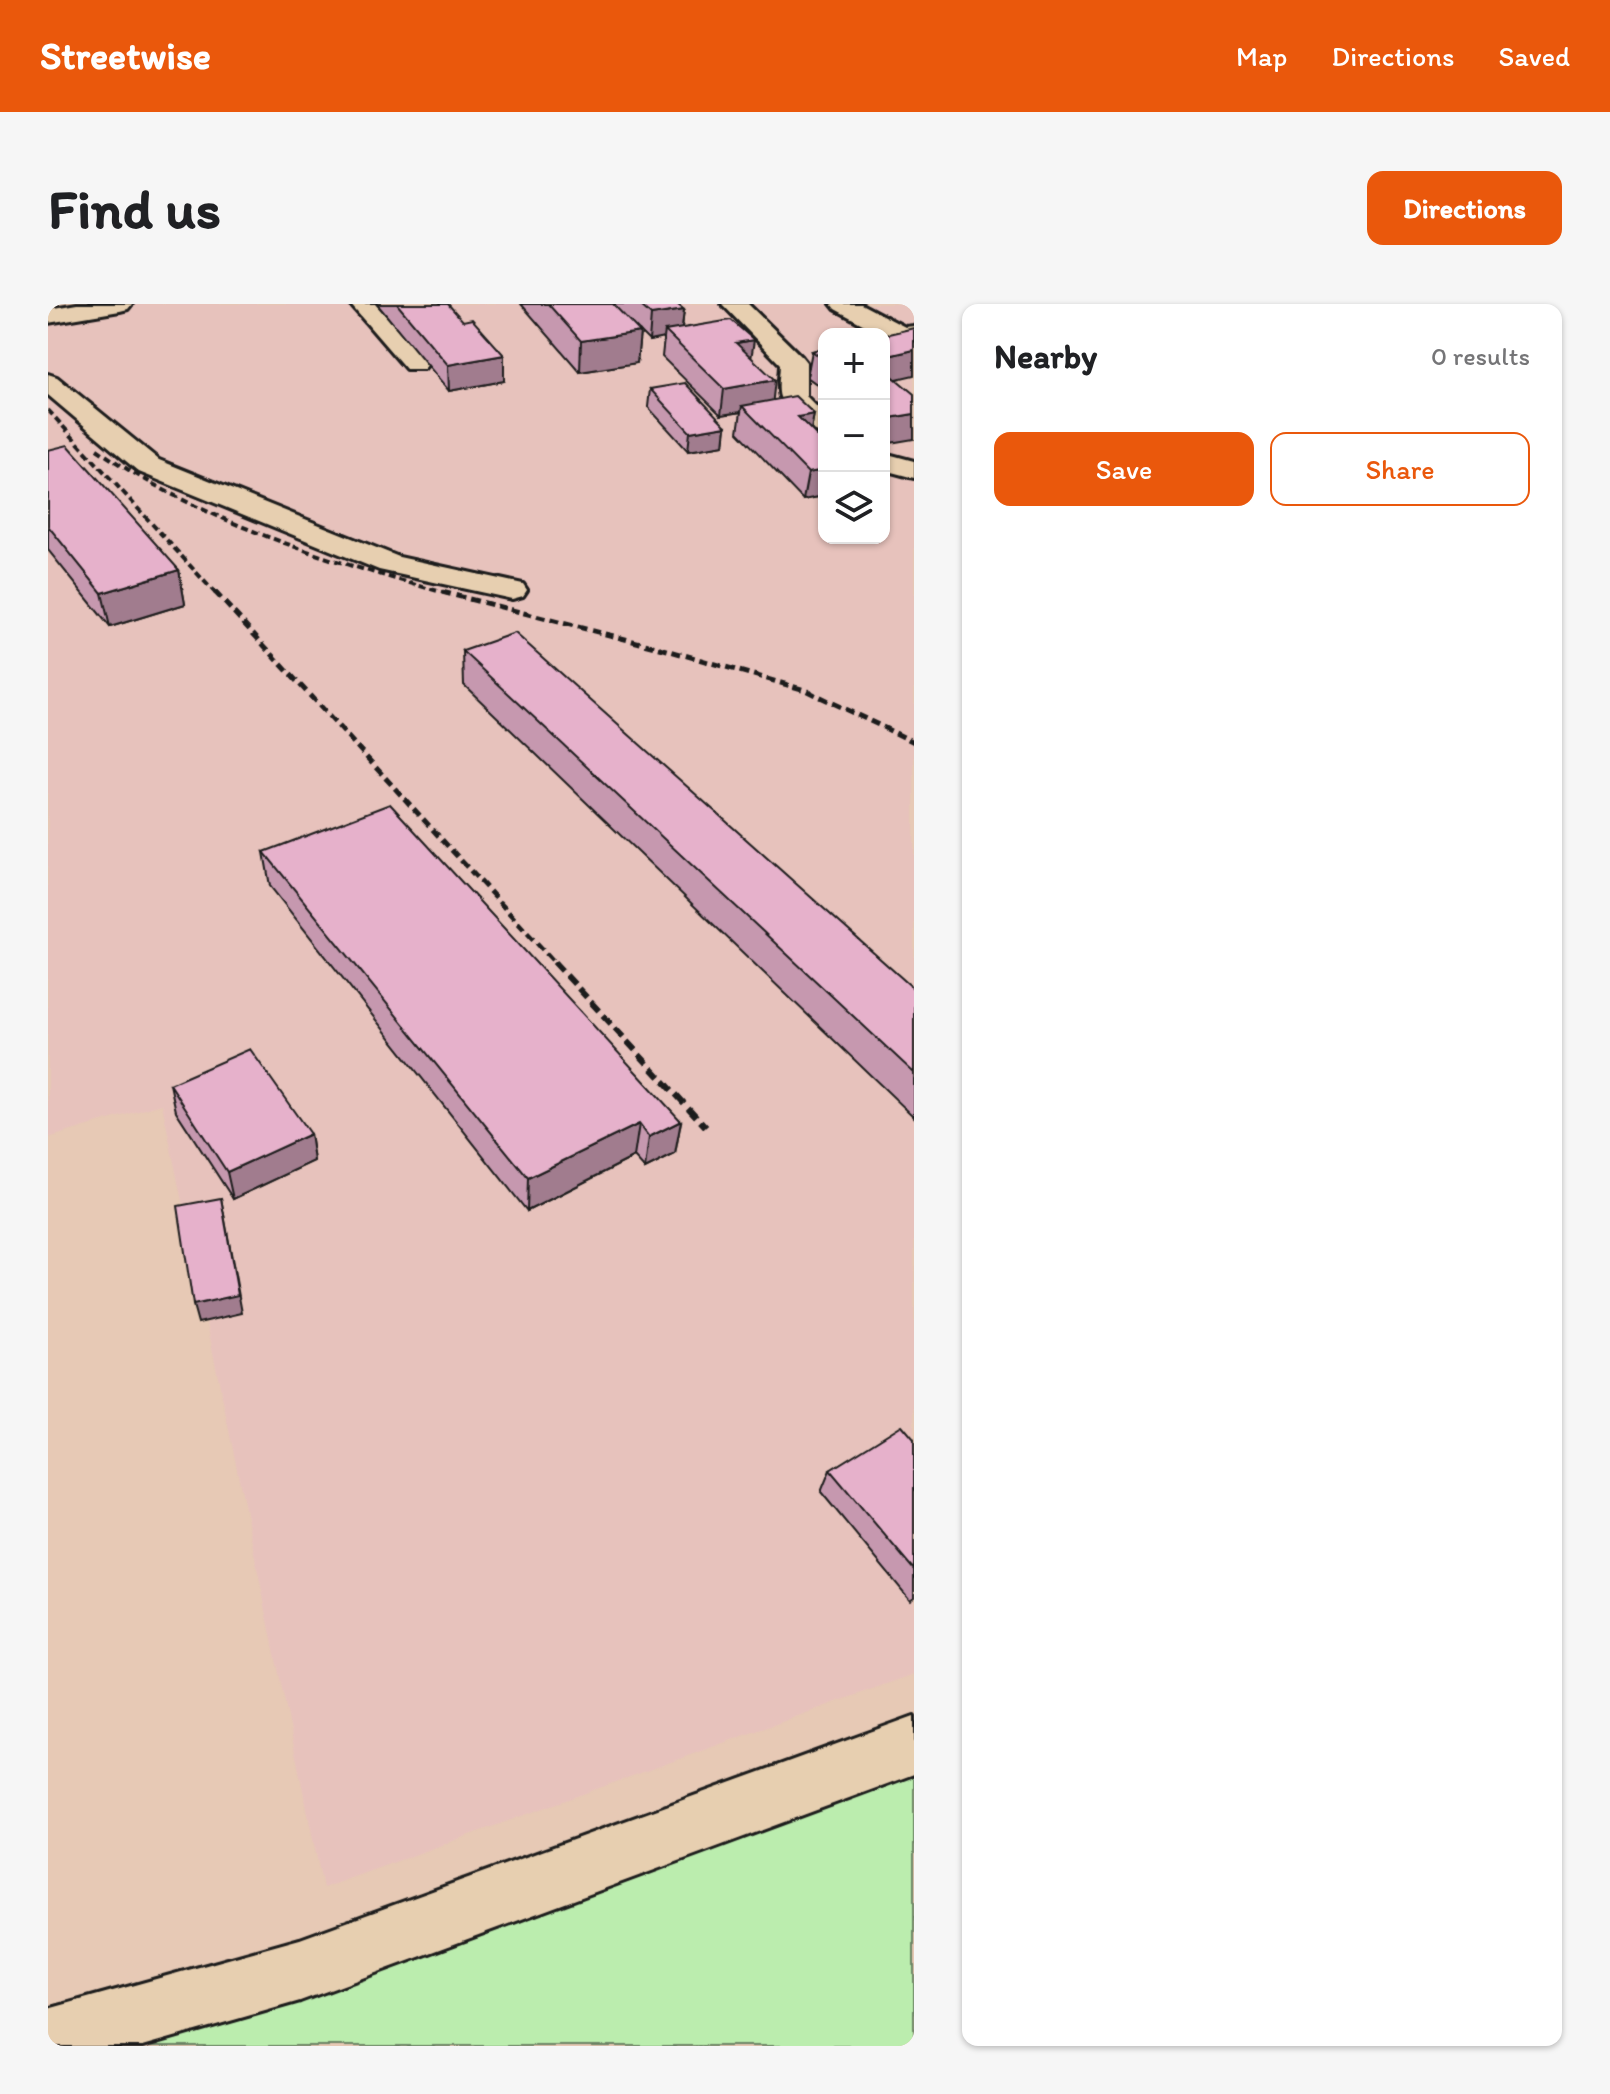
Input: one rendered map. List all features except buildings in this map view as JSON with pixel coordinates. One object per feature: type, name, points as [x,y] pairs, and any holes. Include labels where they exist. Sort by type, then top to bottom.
[{"type":"street","points":[[48,316],[120,304]]},
{"type":"street","points":[[362,304],[415,364]]},
{"type":"street","points":[[734,304],[793,362],[793,397],[818,422]]},
{"type":"street","points":[[843,304],[900,336]]},
{"type":"street","points":[[793,362],[818,356]]},
{"type":"street","points":[[48,382],[149,466],[390,564],[512,590]]},
{"type":"street","points":[[890,463],[914,470]]},
{"type":"street","points":[[48,2041],[300,1970],[914,1745]]},
{"type":"shaded area","points":[[75,304],[914,304],[914,1674],[323,1888],[162,1104],[48,1138],[48,308]]},
{"type":"green space","points":[[914,1764],[914,2046],[48,2046]]},
{"type":"railway","points":[[48,410],[216,594]]},
{"type":"railway","points":[[97,449],[136,474],[221,518],[312,553],[442,592]]},
{"type":"railway","points":[[215,592],[556,964]]},
{"type":"railway","points":[[442,592],[660,648],[805,690],[914,742]]},
{"type":"railway","points":[[442,592],[449,594]]},
{"type":"railway","points":[[554,962],[706,1127]]}]
